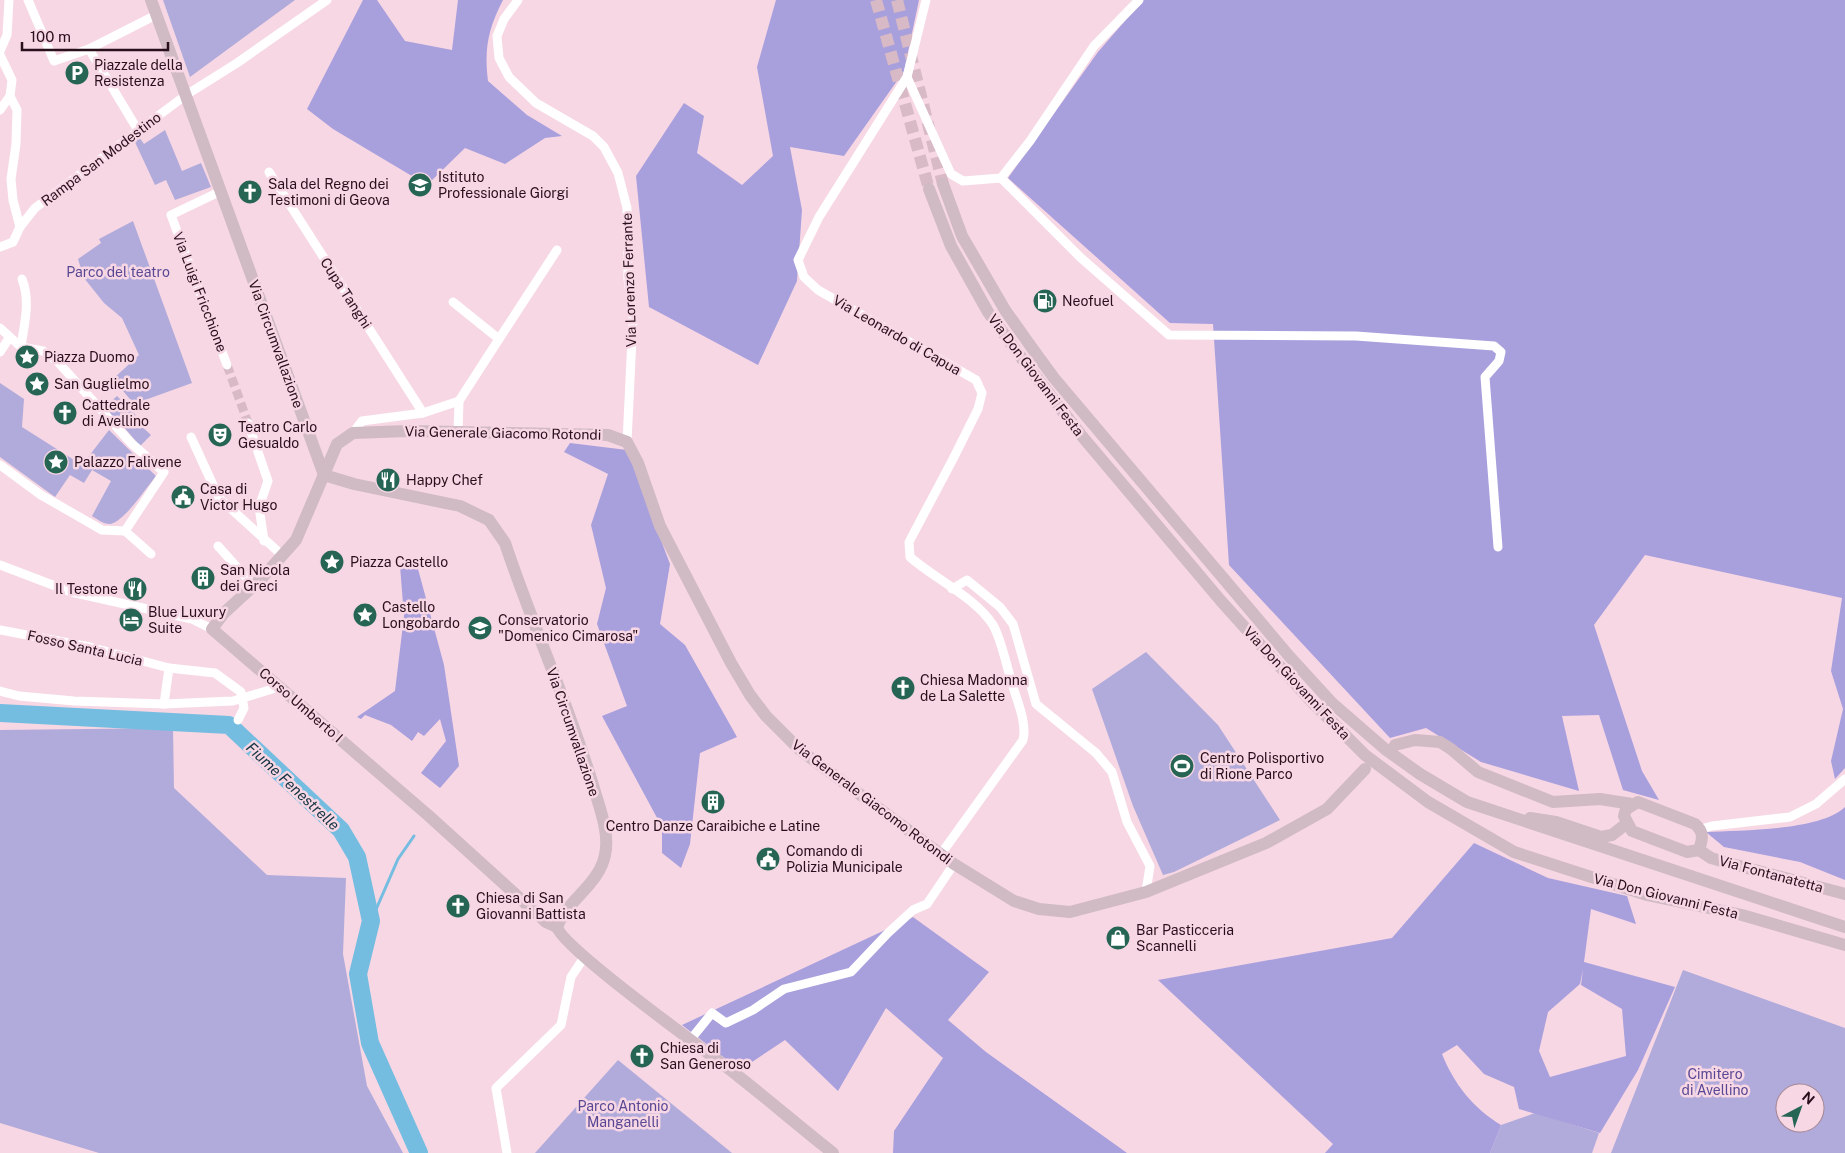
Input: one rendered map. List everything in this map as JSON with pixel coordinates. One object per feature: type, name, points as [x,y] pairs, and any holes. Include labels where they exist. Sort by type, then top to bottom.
[{"type":"street","points":[[0,51],[7,35],[9,0]]},
{"type":"street","points":[[28,0],[54,61],[90,49],[156,14]]},
{"type":"street","name":"Via Circumvallazione","points":[[151,0],[324,475],[354,484],[460,506],[489,520],[505,543],[584,758],[605,828],[605,857],[600,868],[563,915],[557,927]]},
{"type":"street","name":"Rampa San Modestino","points":[[0,247],[13,242],[20,227],[35,208],[186,95],[327,0]]},
{"type":"street","name":"Via Lorenzo Ferrante","points":[[518,0],[504,19],[497,36],[499,58],[508,77],[536,103],[593,136],[604,147],[618,173],[627,208],[628,279],[633,318],[627,442]]},
{"type":"street","name":"Via Leonardo di Capua","points":[[926,0],[907,77],[819,217],[798,260],[804,277],[818,290],[976,380],[982,393],[978,409],[954,459],[909,542],[910,558],[973,604],[994,626],[1016,697],[1024,732],[1023,740],[941,854]]},
{"type":"street","points":[[907,77],[951,174],[963,181],[1001,178],[1030,141],[1094,46],[1139,0]]},
{"type":"street","points":[[90,49],[139,132]]},
{"type":"street","points":[[0,55],[12,80],[10,96],[0,110]]},
{"type":"street","points":[[10,96],[18,110],[11,179],[13,200],[20,227]]},
{"type":"street","name":"Cupa Tanghi","points":[[269,172],[423,413]]},
{"type":"street","points":[[1001,178],[1080,257],[1168,335],[1356,336],[1494,346],[1501,352],[1499,361],[1485,377],[1498,547]]},
{"type":"street","name":"Via Don Giovanni Festa","points":[[943,184],[962,236],[1004,310],[1054,378],[1289,656],[1332,702],[1385,749],[1420,774],[1467,802],[1718,883],[1795,912],[1845,927]]},
{"type":"street","name":"Via Don Giovanni Festa","points":[[929,188],[951,246],[988,312],[1020,356],[1081,435],[1228,608],[1311,702],[1365,755],[1428,802],[1514,852],[1647,895],[1742,915],[1845,946]]},
{"type":"street","name":"Via Luigi Fricchione","points":[[221,191],[171,215],[227,365]]},
{"type":"street","points":[[458,432],[459,401],[557,250]]},
{"type":"street","points":[[20,347],[28,293],[22,279]]},
{"type":"street","points":[[453,302],[499,339]]},
{"type":"street","points":[[0,328],[20,347],[43,351],[57,361],[131,443],[164,472],[125,531]]},
{"type":"street","points":[[0,352],[9,338]]},
{"type":"street","points":[[212,629],[224,613],[283,556],[296,540],[306,520],[336,444],[353,433],[362,421],[423,413],[459,401]]},
{"type":"street","points":[[248,422],[268,481],[259,507],[264,541]]},
{"type":"street","name":"Via Generale Giacomo Rotondi","points":[[353,433],[407,430],[608,435],[627,442],[638,462],[660,526],[731,662],[755,702],[766,716],[800,750],[954,864],[1014,901],[1056,911],[1070,912],[1146,892],[1266,843],[1327,809],[1365,769]]},
{"type":"street","points":[[191,437],[220,498],[264,541],[283,556]]},
{"type":"street","points":[[0,465],[41,495],[102,530],[125,531],[151,554]]},
{"type":"street","points":[[218,546],[253,585]]},
{"type":"street","name":"Corso Umberto I","points":[[0,565],[71,592],[192,619],[212,629],[275,689],[429,816],[546,922],[557,927],[563,937],[585,956],[833,1153]]},
{"type":"street","points":[[952,590],[967,580],[1000,607],[1014,624],[1036,704],[1096,753],[1112,772],[1127,822],[1150,866],[1146,892]]},
{"type":"street","name":"Fosso Santa Lucia","points":[[0,630],[90,647],[169,668],[215,673],[238,688],[244,706],[238,720]]},
{"type":"street","points":[[164,704],[169,668]]},
{"type":"street","points":[[0,691],[19,696],[74,701],[164,704],[233,700],[275,689]]},
{"type":"street","points":[[1395,745],[1416,740],[1440,742],[1451,748],[1478,772],[1553,802],[1600,799],[1645,804],[1695,824],[1701,829],[1703,836],[1699,850]]},
{"type":"street","points":[[1701,829],[1790,816],[1816,804],[1845,779]]},
{"type":"street","points":[[1503,815],[1556,822],[1601,837],[1612,835],[1626,824],[1624,816],[1632,804]]},
{"type":"street","name":"Via Fontanatetta","points":[[1626,824],[1632,831],[1686,852],[1699,850],[1711,858],[1845,894]]},
{"type":"street","points":[[690,1039],[712,1013],[726,1023],[753,1010],[784,989],[851,972],[913,910],[926,904],[954,864]]},
{"type":"street","points":[[507,1153],[496,1088],[562,1025],[571,977],[585,956]]},
{"type":"green space","points":[[163,0],[295,0],[190,77]]},
{"type":"green space","points":[[165,130],[182,171],[201,163],[211,187],[175,200],[166,180],[155,185],[134,140],[139,137],[144,144]]},
{"type":"green space","name":"Parco del teatro","points":[[133,221],[192,383],[134,404],[113,379],[139,355],[122,318],[104,303],[84,278],[78,259],[101,243],[99,239]]},
{"type":"green space","points":[[0,383],[24,399],[22,427],[82,465],[109,430],[156,476],[128,511],[121,518],[110,524],[92,516],[111,481],[92,470],[84,483],[70,475],[55,497],[0,457]]},
{"type":"green space","points":[[117,396],[135,414],[137,422],[151,435],[140,446],[123,426],[122,421],[115,419],[105,407]]},
{"type":"green space","name":"Centro Polisportivo di Rione Parco","points":[[1146,652],[1218,725],[1280,820],[1174,872],[1163,875],[1133,806],[1092,689]]},
{"type":"green space","points":[[173,728],[174,788],[267,875],[346,878],[343,954],[367,1086],[403,1153],[99,1153],[0,1123],[0,730]]},
{"type":"green space","name":"Cimitero di Avellino","points":[[1683,970],[1845,1028],[1845,1153],[1611,1153]]},
{"type":"green space","name":"Parco Antonio Manganelli","points":[[618,1060],[732,1153],[535,1153]]},
{"type":"green space","points":[[1535,1113],[1599,1133],[1592,1153],[1490,1153],[1501,1125]]},
{"type":"shaded area","points":[[363,0],[377,0],[405,41],[452,50],[458,0],[503,0],[488,39],[488,81],[527,115],[562,136],[545,138],[505,164],[465,148],[427,185],[333,129],[307,109]]},
{"type":"shaded area","points":[[776,0],[919,0],[904,71],[844,156],[790,147],[802,210],[797,281],[758,365],[649,307],[636,176],[684,103],[704,116],[697,153],[742,185],[773,156],[757,67]]},
{"type":"shaded area","points":[[1143,0],[1845,0],[1845,768],[1835,779],[1831,761],[1843,709],[1831,671],[1842,598],[1645,555],[1594,625],[1642,771],[1659,800],[1623,790],[1599,715],[1562,716],[1579,791],[1481,762],[1426,728],[1390,738],[1229,565],[1213,324],[1170,323],[1008,178],[1098,52]]},
{"type":"shaded area","points":[[570,443],[627,450],[670,564],[660,624],[685,645],[737,737],[700,753],[690,844],[681,868],[662,853],[662,827],[602,716],[627,706],[597,624],[606,588],[591,525],[608,474],[564,452]]},
{"type":"shaded area","points":[[400,566],[418,569],[444,665],[459,766],[440,788],[421,773],[446,741],[440,719],[424,736],[418,732],[412,741],[391,725],[365,715],[361,719],[357,717],[395,691],[404,616]]},
{"type":"shaded area","points":[[1845,807],[1845,880],[1800,862],[1724,847],[1706,832],[1759,830],[1799,825],[1818,821],[1833,815]]},
{"type":"shaded area","points":[[1474,843],[1548,878],[1627,896],[1636,924],[1591,909],[1584,962],[1675,987],[1638,1070],[1600,1133],[1519,1109],[1514,1087],[1484,1074],[1457,1045],[1442,1054],[1452,1075],[1473,1103],[1501,1125],[1490,1153],[1325,1153],[1333,1144],[1158,980],[1392,938]],"holes":[[[1583,969],[1581,985],[1622,1009],[1626,1056],[1550,1077],[1539,1051],[1548,1012],[1580,984]]]},
{"type":"shaded area","points":[[913,917],[989,972],[948,1020],[986,1052],[1127,1153],[893,1153],[894,1131],[943,1058],[886,1008],[838,1091],[785,1040],[740,1070],[682,1025]]},
{"type":"waterway","name":"Fiume Fenestrelle","points":[[0,713],[229,725],[341,830],[357,857],[371,921],[358,974],[370,1043],[419,1153]]},
{"type":"waterway","points":[[371,921],[398,859],[414,836]]},
{"type":"tunnel","points":[[876,0],[929,189]]},
{"type":"tunnel","points":[[897,0],[943,184]]},
{"type":"tunnel","points":[[227,365],[248,423]]},
{"type":"place","name":"Piazzale della Resistenza","points":[[77,73]]},
{"type":"place","name":"Istituto Professionale Giorgi","points":[[420,185]]},
{"type":"place","name":"Sala del Regno dei Testimoni di Geova","points":[[250,192]]},
{"type":"place","name":"Neofuel","points":[[1045,301]]},
{"type":"place","name":"Piazza Duomo","points":[[27,357]]},
{"type":"place","name":"San Guglielmo","points":[[37,384]]},
{"type":"place","name":"Cattedrale di Avellino","points":[[65,413]]},
{"type":"place","name":"Teatro Carlo Gesualdo","points":[[220,435]]},
{"type":"place","name":"Palazzo Falivene","points":[[56,462]]},
{"type":"place","name":"Happy Chef","points":[[388,480]]},
{"type":"place","name":"Casa di Victor Hugo","points":[[183,497]]},
{"type":"place","name":"Piazza Castello","points":[[332,562]]},
{"type":"place","name":"San Nicola dei Greci","points":[[203,578]]},
{"type":"place","name":"Il Testone","points":[[135,589]]},
{"type":"place","name":"Castello Longobardo","points":[[365,615]]},
{"type":"place","name":"Blue Luxury Suite","points":[[131,620]]},
{"type":"place","name":"Conservatorio \"Domenico Cimarosa\"","points":[[480,628]]},
{"type":"place","name":"Chiesa Madonna de La Salette","points":[[903,688]]},
{"type":"place","name":"Centro Polisportivo di Rione Parco","points":[[1182,766]]},
{"type":"place","name":"Centro Danze Caraibiche e Latine","points":[[713,802]]},
{"type":"place","name":"Comando di Polizia Municipale","points":[[768,859]]},
{"type":"place","name":"Chiesa di San Giovanni Battista","points":[[458,906]]},
{"type":"place","name":"Bar Pasticceria Scannelli","points":[[1118,938]]},
{"type":"place","name":"Chiesa di San Generoso","points":[[642,1056]]}]
